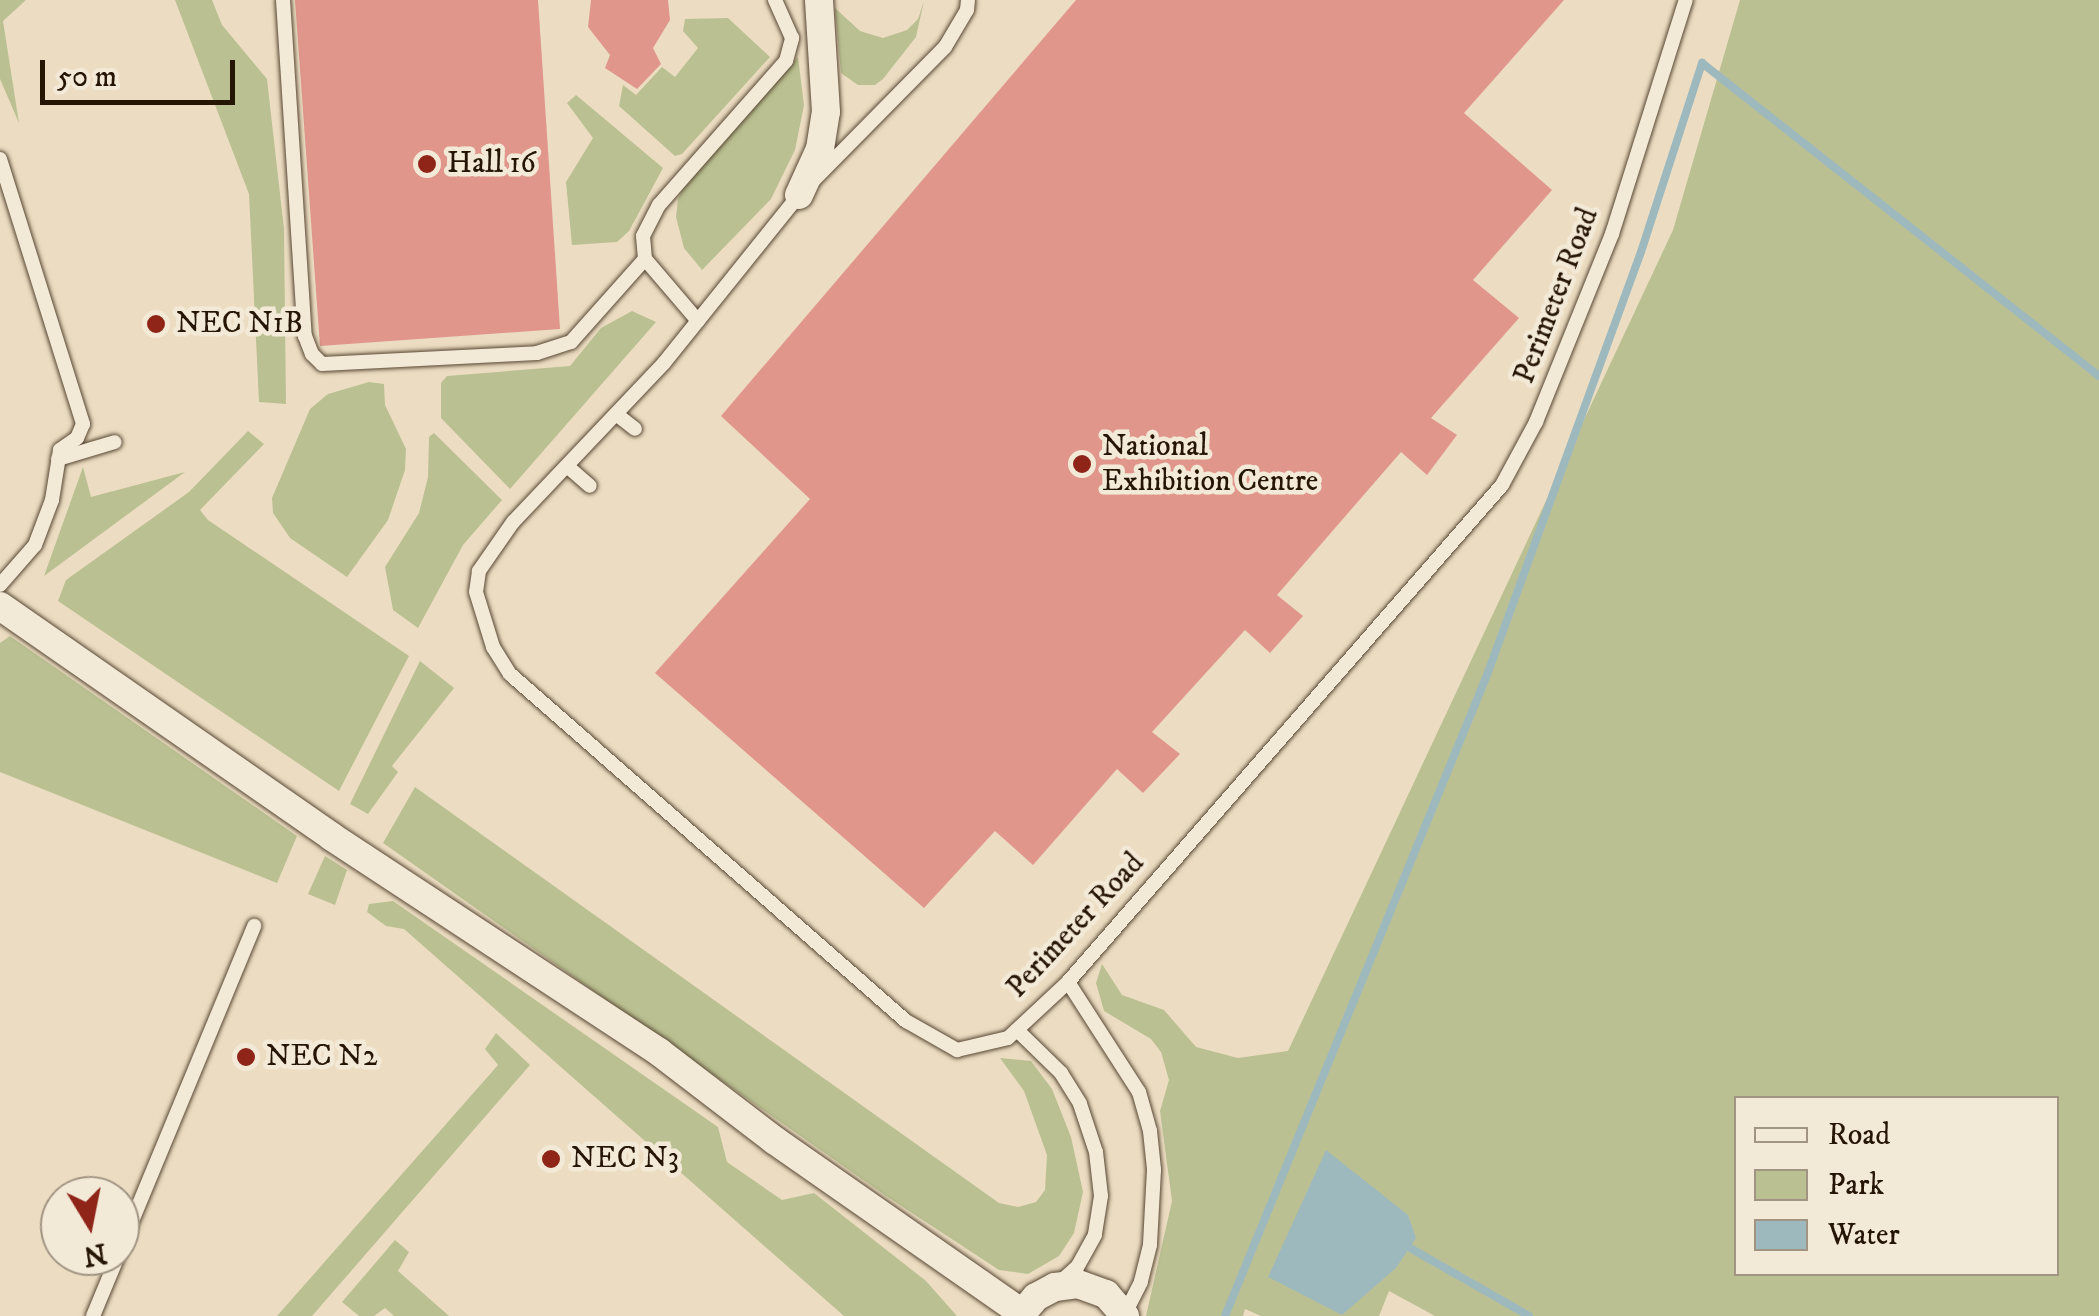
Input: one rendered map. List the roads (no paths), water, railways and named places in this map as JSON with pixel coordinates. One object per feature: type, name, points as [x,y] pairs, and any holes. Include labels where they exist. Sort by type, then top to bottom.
[{"type":"street","points":[[799,194],[820,149],[826,112],[819,0]]},
{"type":"street","points":[[0,606],[332,837],[659,1052],[774,1140],[1021,1315],[1036,1297],[1054,1287],[1078,1284],[1098,1290],[1124,1316]]},
{"type":"lane","points":[[283,0],[305,336],[312,354],[322,364],[537,353],[571,342],[644,260]]},
{"type":"lane","points":[[698,321],[644,260],[642,236],[659,205],[786,61],[792,38],[776,0]]},
{"type":"lane","name":"Perimeter Road","points":[[968,0],[967,10],[945,47],[799,194],[698,321],[513,522],[479,571],[476,592],[482,616],[510,674],[918,1030],[957,1050],[984,1046],[1017,1030],[1068,982],[1502,484],[1524,448],[1587,300],[1632,178],[1686,0]]},
{"type":"lane","points":[[0,159],[83,424],[77,438],[60,450],[52,500],[35,544],[0,586]]},
{"type":"lane","points":[[616,414],[634,430]]},
{"type":"lane","points":[[58,459],[115,442]]},
{"type":"lane","points":[[567,466],[590,486]]},
{"type":"lane","points":[[140,1202],[254,926]]},
{"type":"lane","points":[[1068,982],[1139,1092],[1150,1131],[1154,1170],[1150,1244],[1141,1282],[1124,1316]]},
{"type":"lane","points":[[1017,1030],[1062,1073],[1080,1104],[1096,1152],[1101,1196],[1095,1235],[1077,1267],[1054,1287]]},
{"type":"lane","points":[[93,1316],[110,1276]]},
{"type":"water","points":[[1326,1150],[1408,1215],[1416,1238],[1396,1268],[1342,1315],[1268,1277]]},
{"type":"waterway","points":[[1225,1316],[1487,675],[1641,252],[1702,63],[2099,376]]},
{"type":"waterway","points":[[1410,1248],[1529,1316]]},
{"type":"place","name":"Hall 16","points":[[427,164]]},
{"type":"place","name":"NEC N1B","points":[[156,324]]},
{"type":"place","name":"National Exhibition Centre","points":[[1082,464]]},
{"type":"place","name":"NEC N2","points":[[246,1057]]},
{"type":"place","name":"NEC N3","points":[[551,1159]]}]
